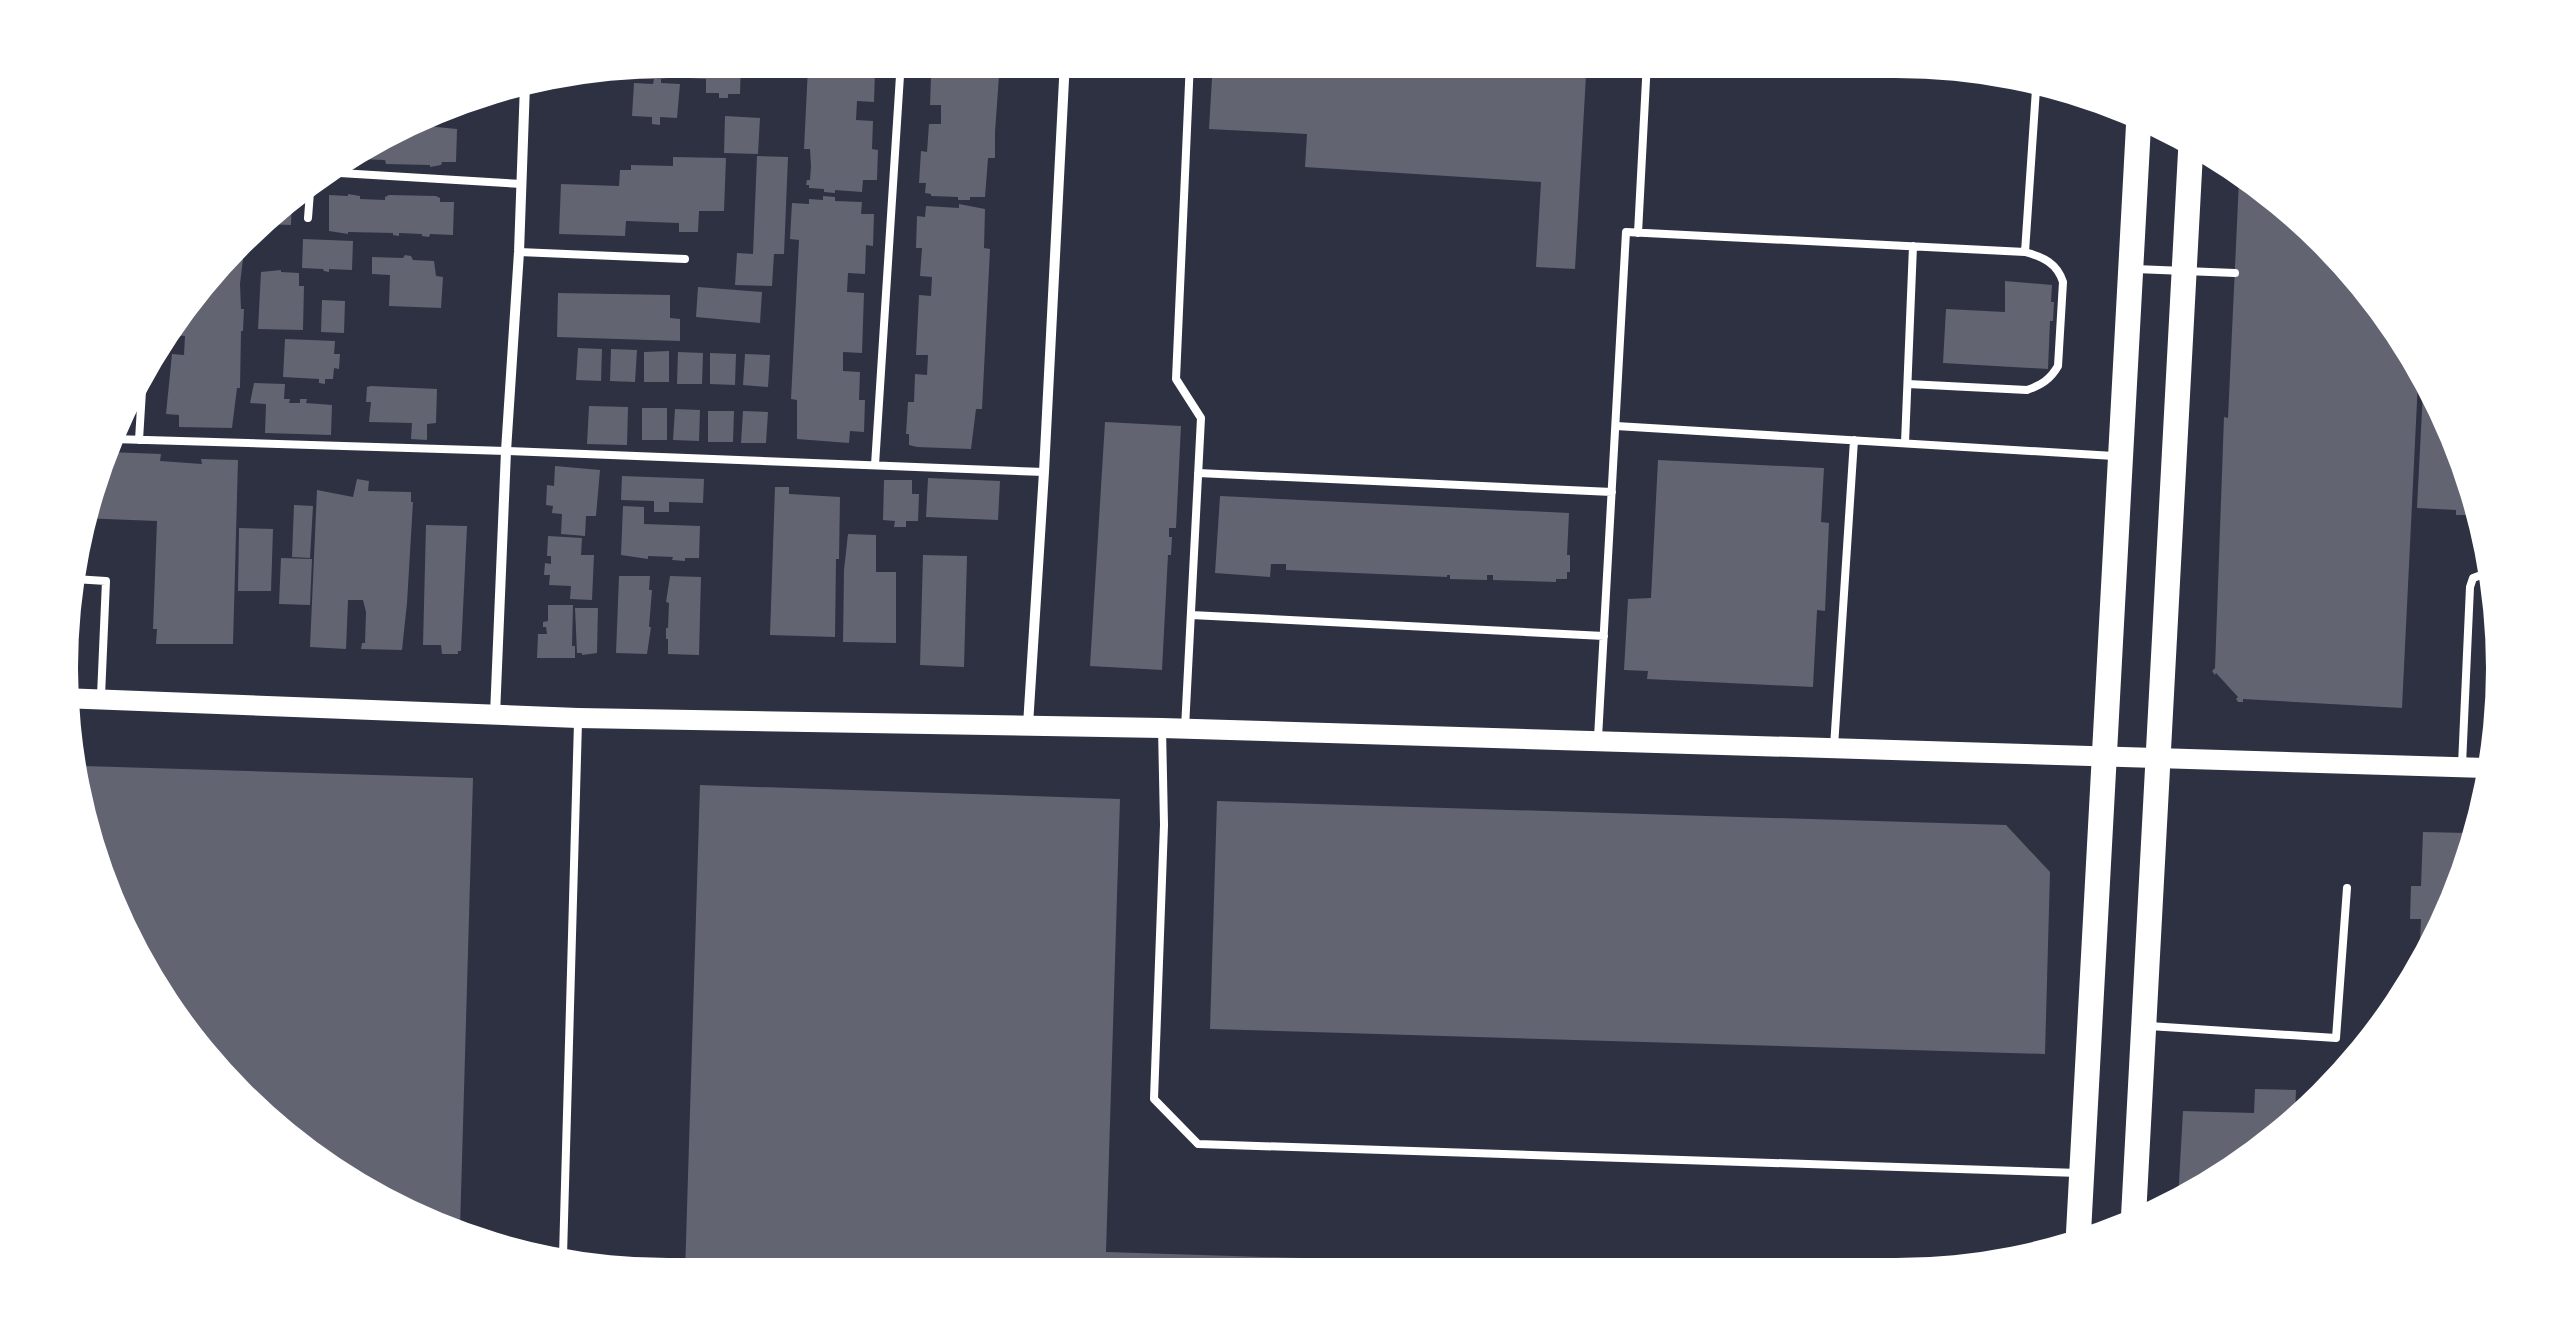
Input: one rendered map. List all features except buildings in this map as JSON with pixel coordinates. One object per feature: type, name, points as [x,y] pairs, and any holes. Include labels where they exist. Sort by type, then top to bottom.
[{"type":"main road","points":[[2079,1228],[2138,130]]},
{"type":"main road","points":[[2134,1207],[2190,157]]},
{"type":"main road","points":[[79,699],[578,718],[1162,728],[2476,768]]},
{"type":"street","points":[[1028,725],[1064,78]]},
{"type":"street","points":[[495,715],[525,96]]},
{"type":"lane","points":[[875,465],[900,78]]},
{"type":"lane","points":[[1185,729],[1202,418],[1176,380],[1189,78]]},
{"type":"lane","points":[[1638,233],[1646,78]]},
{"type":"lane","points":[[2026,252],[2036,95]]},
{"type":"lane","points":[[346,173],[522,184]]},
{"type":"lane","points":[[308,218],[310,198]]},
{"type":"lane","points":[[1598,740],[1626,232],[2026,252],[2049,260],[2060,273],[2063,282],[2058,366],[2044,383],[2026,390],[1908,384]]},
{"type":"lane","points":[[1905,444],[1913,246]]},
{"type":"lane","points":[[519,252],[686,259]]},
{"type":"lane","points":[[2130,269],[2235,273]]},
{"type":"lane","points":[[139,440],[141,402]]},
{"type":"lane","points":[[1616,426],[2118,456]]},
{"type":"lane","points":[[123,439],[1044,472]]},
{"type":"lane","points":[[1834,747],[1854,440]]},
{"type":"lane","points":[[1198,474],[1612,492]]},
{"type":"lane","points":[[2462,767],[2470,588],[2472,578],[2478,576]]},
{"type":"lane","points":[[85,580],[106,581],[101,700]]},
{"type":"lane","points":[[1191,615],[1604,636]]},
{"type":"lane","points":[[563,1248],[578,718]]},
{"type":"lane","points":[[1162,728],[1164,825],[1154,1099],[1198,1144],[2082,1174]]},
{"type":"lane","points":[[2144,1026],[2336,1038],[2346,888]]}]
